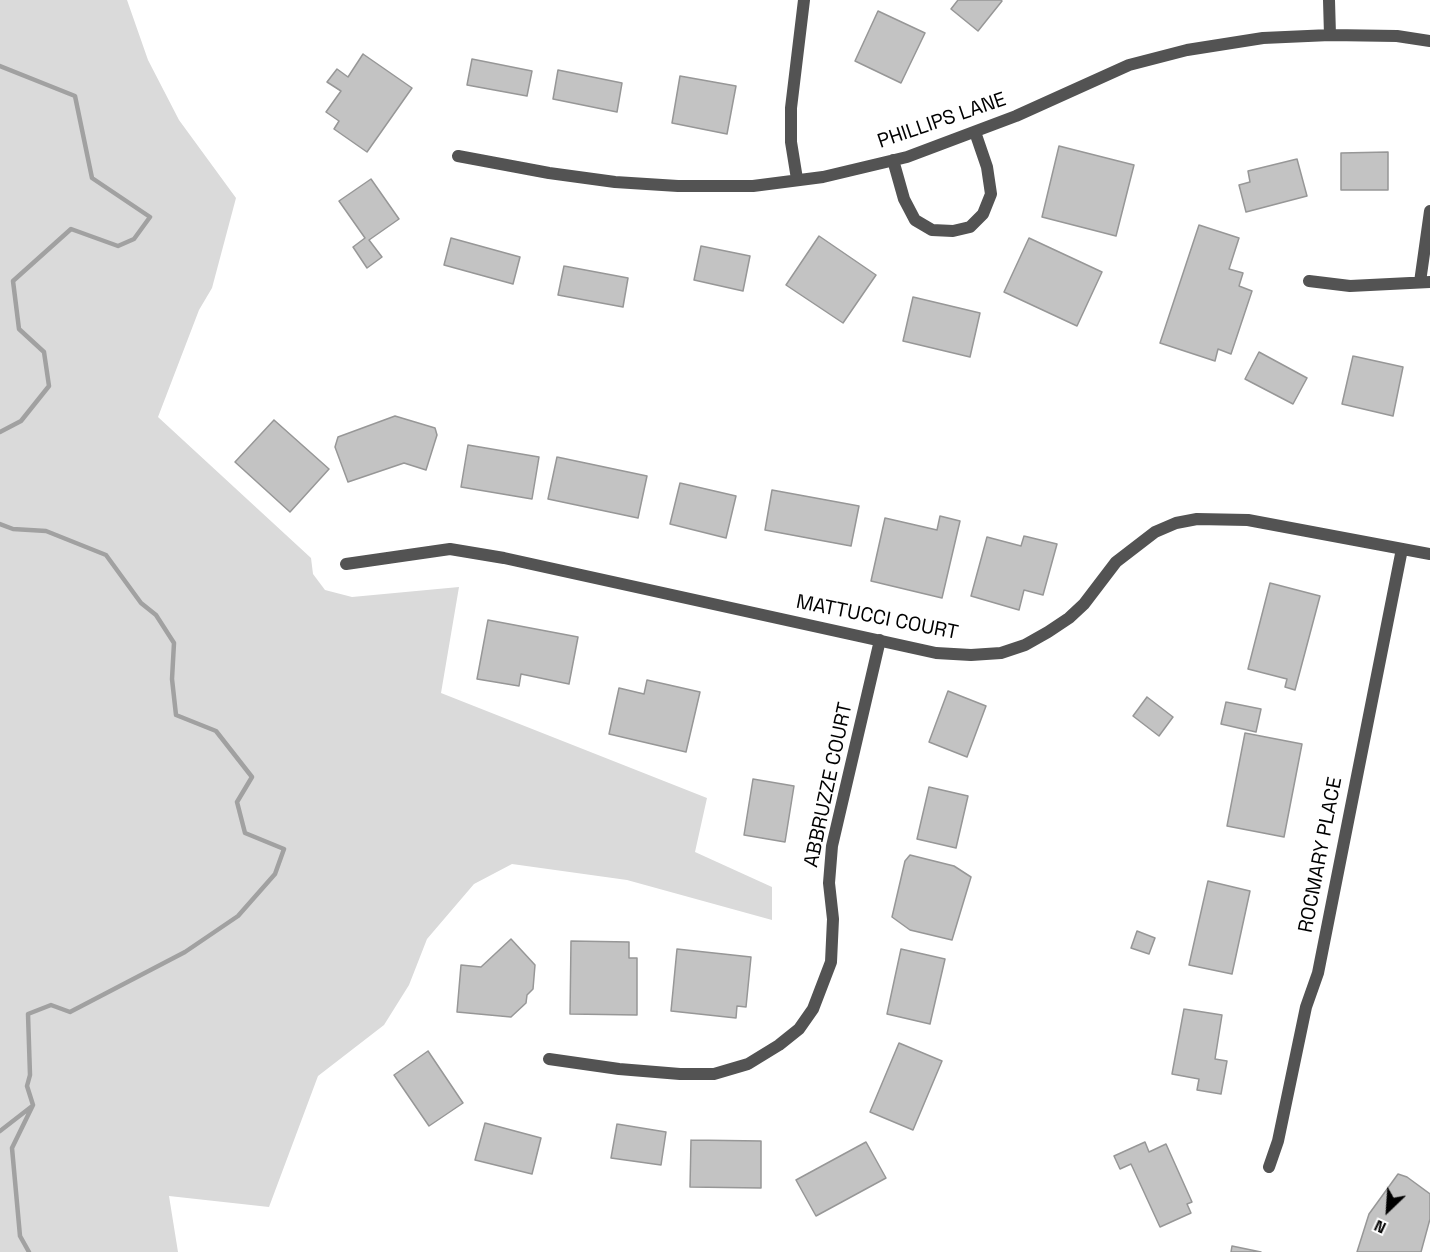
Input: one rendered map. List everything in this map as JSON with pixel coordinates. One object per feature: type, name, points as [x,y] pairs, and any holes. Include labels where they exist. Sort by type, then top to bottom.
[{"type":"street","points":[[797,179],[791,142],[791,108],[804,0]]},
{"type":"street","points":[[1329,0],[1330,34]]},
{"type":"street","name":"PHILLIPS LANE","points":[[458,156],[549,174],[615,182],[678,186],[753,186],[823,177],[894,160],[1017,117],[1129,65],[1187,50],[1263,38],[1330,34],[1397,36],[1430,41]]},
{"type":"street","points":[[894,160],[904,199],[915,220],[932,230],[953,231],[970,227],[983,214],[991,194],[987,167],[975,132]]},
{"type":"street","points":[[1309,281],[1350,286],[1425,282],[1425,231],[1430,211]]},
{"type":"street","name":"MATTUCCI COURT","points":[[346,564],[450,549],[504,558],[936,653],[971,655],[1001,653],[1025,645],[1069,618],[1116,562],[1137,545],[1165,528],[1197,519],[1248,520],[1430,554]]},
{"type":"street","name":"ROCMARY PLACE","points":[[1269,1167],[1278,1141],[1306,1007],[1318,973],[1402,549]]},
{"type":"street","name":"ABBRUZZE COURT","points":[[549,1059],[620,1069],[714,1074],[748,1064],[799,1029],[813,1009],[831,962],[833,919],[829,883],[832,846],[880,640]]},
{"type":"shaded area","points":[[0,0],[127,0],[148,60],[179,120],[236,198],[212,288],[199,310],[158,417],[311,558],[313,574],[325,590],[352,597],[459,587],[441,693],[707,798],[695,852],[772,887],[772,920],[627,880],[512,864],[474,884],[427,939],[409,985],[384,1025],[318,1076],[269,1207],[169,1196],[178,1252],[0,1252]]},
{"type":"building","points":[[958,0],[1002,1],[978,31],[951,9]]},
{"type":"building","points":[[878,11],[925,33],[901,83],[855,61]]},
{"type":"building","points":[[363,54],[412,88],[367,152],[334,129],[339,121],[326,112],[341,91],[327,82],[337,69],[348,77]]},
{"type":"building","points":[[472,59],[532,71],[527,96],[467,85]]},
{"type":"building","points":[[558,70],[622,83],[617,112],[553,99]]},
{"type":"building","points":[[680,76],[736,86],[727,134],[672,123]]},
{"type":"building","points":[[1059,146],[1134,165],[1116,236],[1042,217]]},
{"type":"building","points":[[1388,152],[1388,190],[1341,190],[1341,153]]},
{"type":"building","points":[[1297,159],[1307,196],[1246,212],[1239,185],[1250,182],[1248,171]]},
{"type":"building","points":[[371,179],[399,219],[369,240],[382,257],[367,268],[353,247],[365,238],[339,201]]},
{"type":"building","points":[[1199,225],[1239,238],[1229,269],[1243,273],[1239,286],[1252,291],[1231,354],[1218,349],[1215,361],[1160,343]]},
{"type":"building","points":[[819,236],[876,275],[843,323],[786,285]]},
{"type":"building","points":[[451,238],[520,257],[513,284],[444,265]]},
{"type":"building","points":[[1029,238],[1102,272],[1077,326],[1004,292]]},
{"type":"building","points":[[701,246],[750,256],[743,291],[694,280]]},
{"type":"building","points":[[564,266],[628,278],[623,307],[558,295]]},
{"type":"building","points":[[913,297],[980,313],[970,357],[903,341]]},
{"type":"building","points":[[1259,352],[1307,378],[1293,404],[1245,379]]},
{"type":"building","points":[[1353,356],[1403,367],[1393,416],[1342,404]]},
{"type":"building","points":[[395,416],[435,428],[437,435],[426,470],[404,463],[348,482],[335,447],[338,437]]},
{"type":"building","points":[[274,420],[329,469],[290,512],[235,462]]},
{"type":"building","points":[[468,445],[539,457],[532,499],[461,487]]},
{"type":"building","points":[[557,457],[647,476],[638,518],[548,499]]},
{"type":"building","points":[[680,483],[736,496],[726,538],[670,524]]},
{"type":"building","points":[[772,490],[859,506],[851,546],[765,530]]},
{"type":"building","points":[[940,516],[960,521],[942,598],[871,581],[885,518],[937,530]]},
{"type":"building","points":[[1024,536],[1057,544],[1043,595],[1024,590],[1019,610],[971,596],[987,537],[1021,546]]},
{"type":"building","points":[[1270,583],[1320,596],[1295,690],[1285,687],[1287,679],[1248,669]]},
{"type":"building","points":[[488,620],[578,637],[569,684],[521,674],[519,686],[477,679]]},
{"type":"building","points":[[647,680],[700,692],[686,752],[609,734],[619,688],[644,694]]},
{"type":"building","points":[[948,691],[986,706],[967,757],[929,742]]},
{"type":"building","points":[[1147,697],[1173,717],[1159,736],[1133,716]]},
{"type":"building","points":[[1226,702],[1261,709],[1256,732],[1221,724]]},
{"type":"building","points":[[1245,733],[1302,744],[1284,837],[1227,826]]},
{"type":"building","points":[[753,779],[794,786],[785,842],[744,835]]},
{"type":"building","points":[[929,787],[968,796],[956,848],[917,839]]},
{"type":"building","points":[[910,855],[954,866],[971,877],[952,940],[910,930],[892,917],[905,861]]},
{"type":"building","points":[[1208,881],[1250,891],[1232,974],[1189,965]]},
{"type":"building","points":[[1137,931],[1155,938],[1149,954],[1131,948]]},
{"type":"building","points":[[511,939],[535,965],[533,989],[527,995],[526,1003],[511,1017],[457,1012],[461,965],[481,967]]},
{"type":"building","points":[[571,941],[629,942],[629,958],[637,958],[637,1015],[570,1014]]},
{"type":"building","points":[[677,949],[751,957],[746,1007],[737,1006],[736,1018],[671,1011]]},
{"type":"building","points":[[901,949],[945,959],[930,1024],[887,1014]]},
{"type":"building","points":[[1184,1009],[1222,1015],[1215,1059],[1227,1061],[1221,1094],[1197,1090],[1199,1079],[1172,1074]]},
{"type":"building","points":[[899,1043],[942,1061],[913,1130],[870,1112]]},
{"type":"building","points":[[428,1051],[463,1103],[429,1126],[394,1075]]},
{"type":"building","points":[[485,1123],[541,1138],[532,1174],[475,1160]]},
{"type":"building","points":[[617,1124],[666,1132],[661,1165],[611,1158]]},
{"type":"building","points":[[691,1140],[761,1141],[761,1188],[690,1187]]},
{"type":"building","points":[[866,1142],[886,1178],[816,1216],[796,1180]]},
{"type":"building","points":[[1145,1142],[1149,1152],[1166,1144],[1192,1202],[1187,1204],[1191,1213],[1160,1227],[1131,1164],[1120,1169],[1114,1156]]},
{"type":"building","points":[[1398,1174],[1407,1177],[1430,1194],[1430,1219],[1421,1252],[1357,1252],[1369,1214]]},
{"type":"building","points":[[1232,1246],[1261,1252],[1231,1252]]},
{"type":"waterway","points":[[0,66],[75,96],[92,178],[150,217],[134,239],[118,246],[71,229],[13,281],[19,329],[44,352],[49,386],[21,421],[0,432]]},
{"type":"waterway","points":[[0,524],[13,529],[46,531],[106,555],[141,603],[156,615],[174,643],[172,679],[176,715],[216,731],[252,777],[237,802],[245,833],[284,849],[275,874],[238,916],[185,952],[70,1012],[51,1005],[28,1014],[30,1075],[27,1086],[33,1105],[12,1148],[20,1236],[29,1252]]},
{"type":"waterway","points":[[0,1131],[31,1107]]}]
